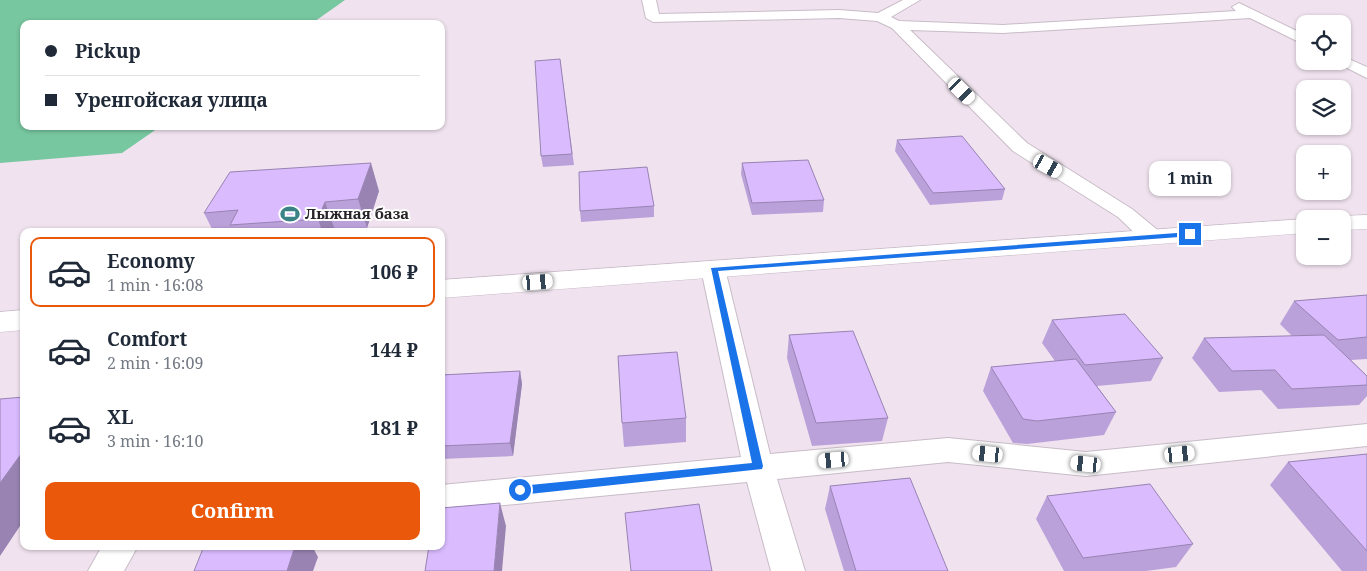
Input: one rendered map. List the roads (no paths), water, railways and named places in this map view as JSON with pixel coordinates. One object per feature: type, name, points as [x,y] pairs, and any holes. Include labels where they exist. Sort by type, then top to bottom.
[{"type":"street","points":[[1351,223],[1367,222]]},
{"type":"street","points":[[445,289],[1296,227]]},
{"type":"street","points":[[0,322],[20,320]]},
{"type":"lane","points":[[649,0],[653,18],[839,14],[880,17],[897,25],[1020,146],[1118,208],[1152,237]]},
{"type":"lane","points":[[757,0],[764,15]]},
{"type":"lane","points":[[880,17],[912,0]]},
{"type":"lane","points":[[1226,0],[1296,36]]},
{"type":"lane","points":[[897,25],[1003,29],[1253,14]]},
{"type":"lane","points":[[1351,65],[1367,73]]},
{"type":"lane","points":[[713,269],[758,466],[788,571]]},
{"type":"lane","points":[[445,498],[758,466],[948,450],[1086,464],[1367,435]]},
{"type":"lane","points":[[105,571],[118,550]]},
{"type":"place","name":"Лыжная база","points":[[290,214]]}]
